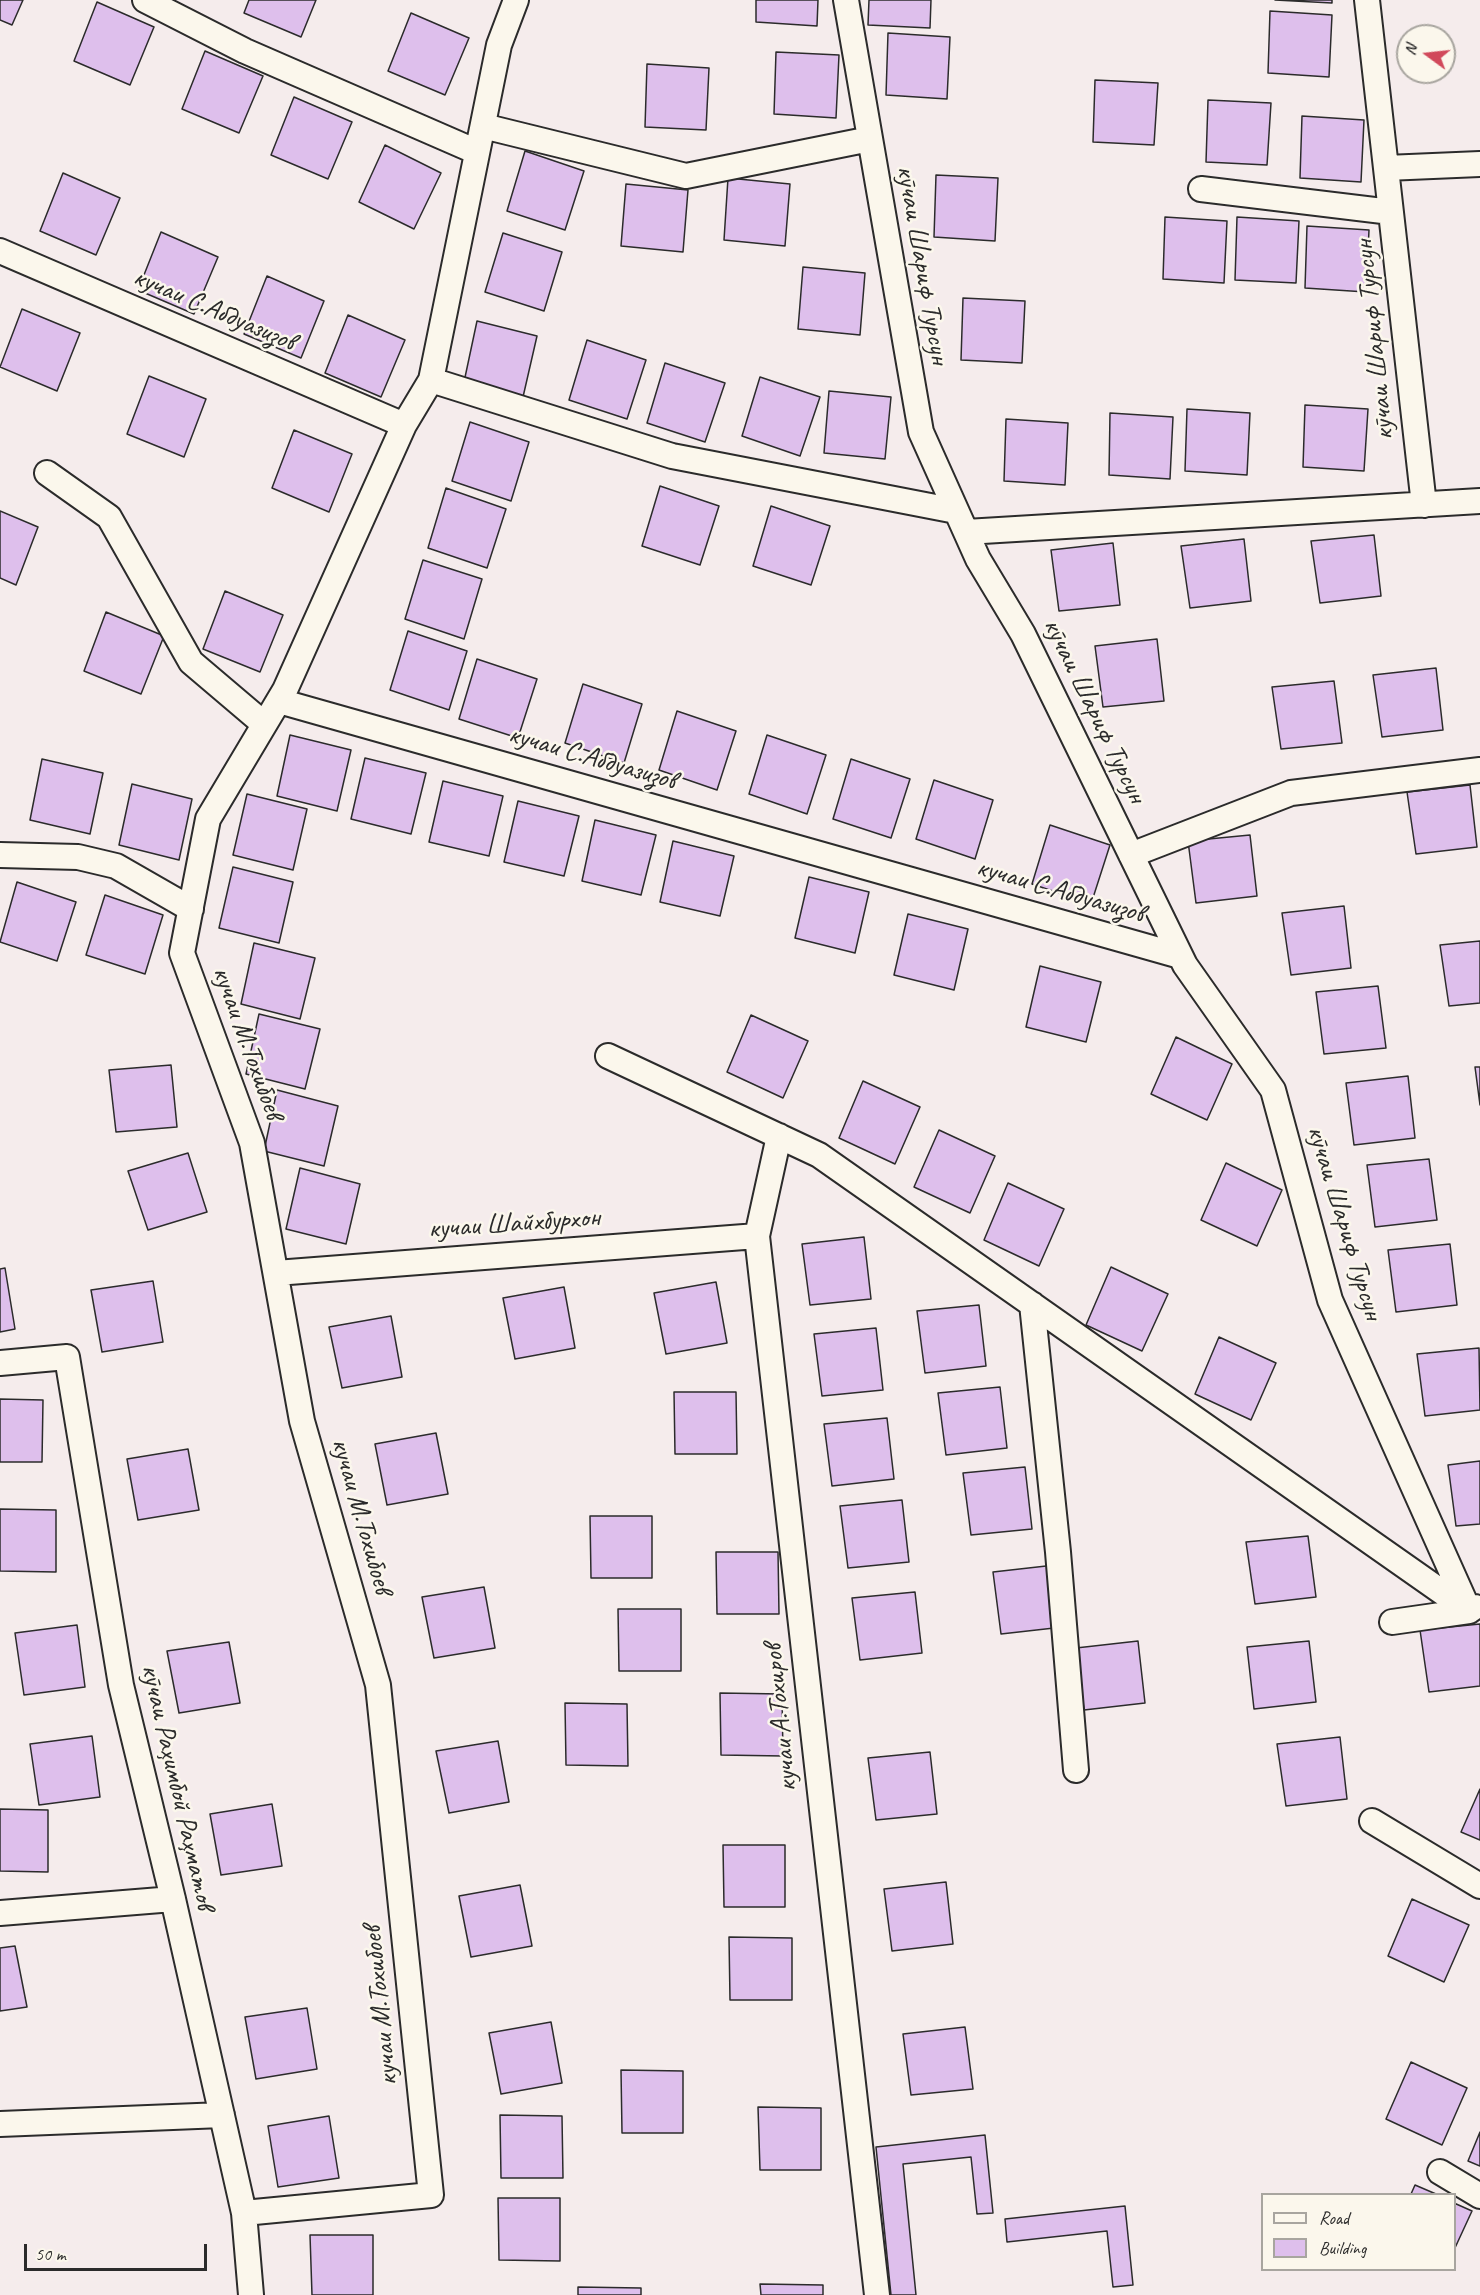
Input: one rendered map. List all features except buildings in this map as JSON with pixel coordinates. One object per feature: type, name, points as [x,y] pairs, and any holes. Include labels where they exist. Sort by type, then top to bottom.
[{"type":"street","points":[[145,0],[245,51],[477,152]]},
{"type":"street","points":[[279,701],[404,425],[431,380],[499,45],[516,0]]},
{"type":"street","name":"кӯчаи Шариф Турсун","points":[[846,0],[921,432],[978,559],[1023,634],[1180,956],[1273,1090],[1330,1300],[1474,1608]]},
{"type":"street","name":"кӯчаи Шариф Турсун","points":[[1367,0],[1424,505]]},
{"type":"street","points":[[483,126],[686,176],[870,139]]},
{"type":"street","points":[[1386,168],[1480,164]]},
{"type":"street","points":[[1201,189],[1391,212]]},
{"type":"street","name":"кучаи С.Абдуазизов","points":[[0,251],[404,425]]},
{"type":"street","points":[[431,380],[672,456],[961,522],[1480,501]]},
{"type":"street","points":[[47,473],[109,517],[191,662],[264,724]]},
{"type":"street","name":"кучаи С.Абдуазизов","points":[[279,701],[1180,956]]},
{"type":"street","name":"кучаи М.Тохибоев","points":[[244,2213],[431,2195],[378,1685],[302,1420],[252,1143],[182,953],[208,819],[279,701]]},
{"type":"street","points":[[1131,855],[1291,793],[1478,778]]},
{"type":"street","points":[[0,855],[78,857],[116,866],[191,909]]},
{"type":"street","points":[[608,1056],[819,1155],[1474,1608]]},
{"type":"street","name":"кучаи А.Тохиров","points":[[779,1136],[757,1236],[877,2295]]},
{"type":"street","name":"кучаи Шайхбурхон","points":[[276,1273],[757,1236]]},
{"type":"street","points":[[1032,1304],[1058,1552],[1076,1770]]},
{"type":"street","name":"кӯчаи Раҳимбой Раҳматов","points":[[0,1363],[67,1356],[121,1685],[173,1899],[244,2213],[251,2295]]},
{"type":"street","points":[[1392,1622],[1474,1608]]},
{"type":"street","points":[[1372,1821],[1480,1886]]},
{"type":"street","points":[[0,1912],[173,1899]]},
{"type":"street","points":[[0,2124],[222,2115]]},
{"type":"street","points":[[1440,2172],[1480,2196]]}]
